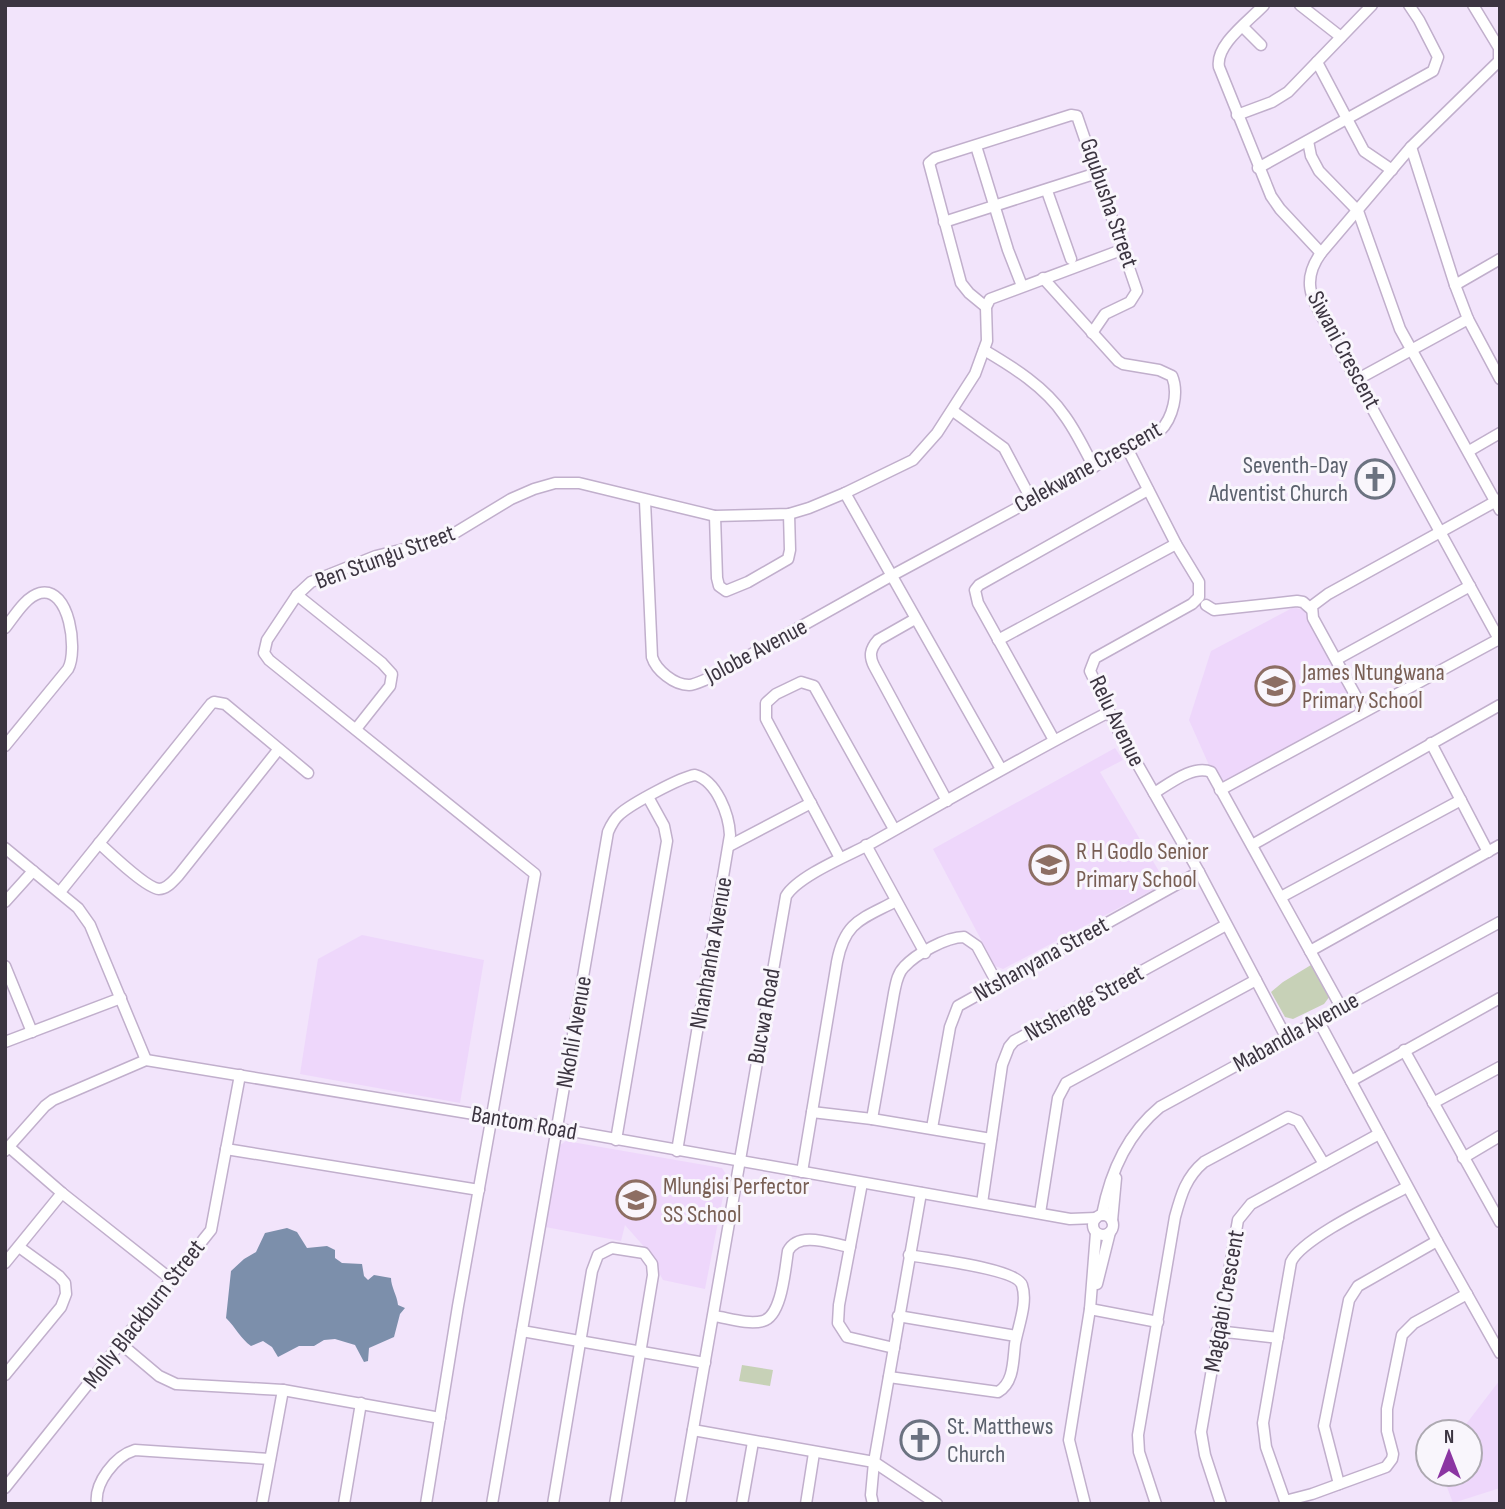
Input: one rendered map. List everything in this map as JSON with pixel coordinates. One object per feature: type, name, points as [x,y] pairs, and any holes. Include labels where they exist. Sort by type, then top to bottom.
[{"type":"street","points":[[1264,5],[1223,47],[1217,59],[1221,76],[1258,168],[1275,203],[1321,253]]},
{"type":"street","points":[[1300,5],[1341,37]]},
{"type":"street","points":[[1237,115],[1279,98],[1372,5]]},
{"type":"street","points":[[1258,168],[1433,71],[1437,64],[1435,49],[1409,5]]},
{"type":"street","points":[[1473,5],[1499,48],[1499,61]]},
{"type":"street","points":[[1243,27],[1261,45]]},
{"type":"street","name":"Siwani Crescent","points":[[1499,61],[1392,170],[1321,253],[1311,270],[1308,284],[1499,640]]},
{"type":"street","points":[[1317,62],[1364,151],[1392,170]]},
{"type":"street","name":"Gqubusha Street","points":[[986,307],[961,283],[929,163],[932,159],[1071,115],[1077,116],[1135,281],[1136,295],[1130,302],[1105,314],[1092,333]]},
{"type":"street","points":[[1308,141],[1311,156],[1319,171],[1358,211],[1391,308],[1410,349],[1498,504],[1314,603],[1311,609],[1313,618],[1364,711]]},
{"type":"street","points":[[976,146],[1022,286]]},
{"type":"street","points":[[1411,148],[1468,319],[1500,379]]},
{"type":"street","points":[[944,222],[1097,173]]},
{"type":"street","points":[[1047,191],[1071,259]]},
{"type":"street","points":[[986,307],[994,297],[1124,249]]},
{"type":"street","points":[[1455,285],[1500,259]]},
{"type":"street","name":"Celekwane Crescent","points":[[891,576],[1160,431],[1169,421],[1173,406],[1174,379],[1159,370],[1123,364],[1043,278]]},
{"type":"street","name":"Ben Stungu Street","points":[[492,1117],[535,874],[269,660],[264,653],[267,640],[297,595],[311,582],[376,556],[444,539],[511,499],[547,485],[579,483],[715,516],[789,514],[845,493],[913,460],[926,447],[971,384],[984,350],[988,329],[986,307]]},
{"type":"street","points":[[1358,379],[1468,319]]},
{"type":"street","points":[[984,350],[1017,371],[1052,400],[1064,414],[1094,467]]},
{"type":"street","points":[[953,411],[1004,448],[1031,499]]},
{"type":"street","points":[[1469,451],[1500,433]]},
{"type":"street","name":"Relu Avenue","points":[[1127,448],[1199,583],[1199,597],[1192,604],[1092,661],[1090,671],[1109,712],[1199,872],[1286,1037]]},
{"type":"street","points":[[1054,740],[974,593],[979,585],[1148,490]]},
{"type":"street","points":[[845,493],[1002,769]]},
{"type":"street","name":"Jolobe Avenue","points":[[645,501],[652,657],[659,670],[689,685],[707,679],[891,576]]},
{"type":"street","points":[[715,516],[717,578],[719,586],[726,591],[733,590],[788,559],[789,514]]},
{"type":"street","points":[[998,640],[1176,544]]},
{"type":"street","points":[[1337,659],[1470,586]]},
{"type":"street","points":[[5,628],[31,598],[42,593],[51,594],[60,600],[65,611],[73,649],[68,669],[5,746]]},
{"type":"street","points":[[297,595],[383,663],[392,674],[390,686],[356,729]]},
{"type":"street","points":[[1206,605],[1214,610],[1297,601],[1311,609]]},
{"type":"street","points":[[915,619],[878,640],[873,645],[870,656],[947,800]]},
{"type":"street","points":[[1220,790],[1499,640]]},
{"type":"street","points":[[841,858],[770,728],[765,713],[769,699],[801,682],[814,686],[894,829]]},
{"type":"street","points":[[60,892],[215,702],[225,704],[308,773]]},
{"type":"street","points":[[1252,845],[1500,705]]},
{"type":"street","name":"Bucwa Road","points":[[680,1504],[786,895],[793,886],[841,858],[1109,712]]},
{"type":"street","points":[[1431,743],[1488,852]]},
{"type":"street","points":[[99,843],[148,884],[160,889],[165,887],[178,876],[278,750]]},
{"type":"street","points":[[1154,793],[1192,772],[1202,769],[1211,772],[1341,1007]]},
{"type":"street","name":"Nkohli Avenue","points":[[492,1504],[608,832],[617,816],[648,797],[695,775],[704,779],[726,813],[730,827],[729,846]]},
{"type":"street","points":[[616,1140],[667,841],[664,826],[648,797]]},
{"type":"street","points":[[1281,897],[1461,800]]},
{"type":"street","name":"Nhanhanha Avenue","points":[[677,1151],[729,846],[811,803]]},
{"type":"street","points":[[866,845],[925,953]]},
{"type":"street","points":[[1310,951],[1500,845]]},
{"type":"street","points":[[5,848],[78,908],[90,925],[146,1060],[53,1100],[7,1149],[172,1280]]},
{"type":"street","points":[[5,902],[33,871]]},
{"type":"street","name":"Ntshanyana Street","points":[[932,1128],[955,1010],[997,983],[1199,872]]},
{"type":"street","points":[[802,1172],[837,962],[844,937],[853,925],[896,901]]},
{"type":"street","name":"Mabandla Avenue","points":[[1085,1504],[1069,1440],[1105,1222],[1116,1168],[1128,1142],[1160,1107],[1500,922]]},
{"type":"street","name":"Ntshenge Street","points":[[982,1203],[1002,1065],[1014,1041],[1226,925]]},
{"type":"street","points":[[872,1119],[897,980],[904,967],[925,953],[959,937],[970,939],[977,946],[997,983]]},
{"type":"street","points":[[5,966],[32,1032]]},
{"type":"street","points":[[1040,1213],[1058,1098],[1066,1083],[1256,980]]},
{"type":"street","points":[[5,1042],[121,998]]},
{"type":"street","points":[[1351,1081],[1500,998]]},
{"type":"street","points":[[1318,1020],[1437,1241],[1499,1348]]},
{"type":"street","points":[[1404,1051],[1463,1157],[1496,1207],[1500,1222]]},
{"type":"street","name":"Bantom Road","points":[[146,1060],[492,1117],[1070,1219],[1105,1222]]},
{"type":"street","points":[[1433,1103],[1500,1067]]},
{"type":"street","name":"Molly Blackburn Street","points":[[5,1488],[211,1230],[240,1075]]},
{"type":"street","points":[[812,1112],[991,1139]]},
{"type":"street","points":[[1156,1504],[1139,1452],[1138,1435],[1180,1197],[1185,1185],[1196,1169],[1243,1140],[1291,1116],[1298,1121],[1324,1164]]},
{"type":"street","points":[[426,1504],[492,1117]]},
{"type":"street","name":"Magqabi Crescent","points":[[1221,1504],[1205,1455],[1201,1432],[1217,1331],[1241,1215],[1251,1204],[1379,1134]]},
{"type":"street","points":[[1463,1157],[1500,1136]]},
{"type":"street","points":[[226,1149],[479,1190]]},
{"type":"street","points":[[862,1183],[838,1314],[840,1328],[847,1337],[894,1348]]},
{"type":"street","points":[[1407,1186],[1311,1241],[1294,1254],[1287,1275],[1263,1423],[1266,1447],[1285,1501],[1386,1467],[1393,1454],[1387,1431],[1387,1409],[1402,1335],[1414,1323],[1467,1294]]},
{"type":"street","points":[[5,1263],[62,1193]]},
{"type":"street","points":[[873,1504],[871,1495],[874,1462],[921,1193]]},
{"type":"street","name":"Bantom Road","points":[[1070,1219],[1095,1232]]},
{"type":"street","name":"Mabandla Avenue","points":[[1091,1305],[1095,1232],[1093,1224],[1105,1222]]},
{"type":"street","points":[[714,1316],[761,1322],[773,1315],[779,1301],[788,1251],[798,1241],[806,1239],[850,1247]]},
{"type":"street","points":[[1339,1484],[1324,1426],[1349,1300],[1358,1286],[1437,1241]]},
{"type":"street","points":[[5,1375],[61,1307],[66,1294],[65,1283],[59,1276],[19,1247]]},
{"type":"street","points":[[553,1504],[595,1260],[607,1248],[638,1251],[648,1257],[653,1275],[615,1504]]},
{"type":"street","points":[[889,1377],[998,1392],[1008,1383],[1024,1293],[1021,1282],[1013,1275],[909,1255]]},
{"type":"street","points":[[1091,1305],[1158,1322]]},
{"type":"street","points":[[898,1316],[1016,1336]]},
{"type":"street","points":[[522,1331],[705,1363]]},
{"type":"street","points":[[1217,1331],[1278,1338]]},
{"type":"street","points":[[121,1344],[159,1376],[176,1384],[283,1390],[440,1418]]},
{"type":"street","points":[[261,1504],[283,1390]]},
{"type":"street","points":[[344,1504],[360,1403]]},
{"type":"street","points":[[693,1430],[874,1462],[937,1504]]},
{"type":"street","points":[[742,1504],[753,1442]]},
{"type":"street","points":[[97,1504],[98,1488],[108,1472],[120,1458],[135,1451],[270,1459]]},
{"type":"street","points":[[806,1504],[814,1453]]},
{"type":"shaded area","name":"James Ntungwana Primary School","points":[[1294,607],[1313,618],[1364,711],[1220,790],[1189,720],[1211,651]]},
{"type":"shaded area","name":"R H Godlo Senior Primary School","points":[[1115,748],[1123,760],[1100,772],[1166,883],[1003,969],[995,966],[933,849]]},
{"type":"shaded area","points":[[362,935],[484,960],[460,1103],[300,1074],[318,959]]},
{"type":"shaded area","name":"Mlungisi Perfector SS School","points":[[566,1141],[722,1168],[727,1176],[705,1289],[663,1280],[647,1250],[625,1225],[621,1241],[545,1227],[559,1146]]},
{"type":"shaded area","points":[[1500,1380],[1500,1488],[1453,1503],[1447,1488],[1484,1488],[1484,1418],[1471,1418]]},
{"type":"green space","points":[[1311,965],[1319,974],[1317,975],[1330,996],[1324,1004],[1293,1019],[1285,1017],[1271,992]]},
{"type":"green space","points":[[742,1365],[773,1370],[770,1386],[739,1381]]},
{"type":"water","points":[[287,1228],[297,1232],[307,1248],[327,1246],[335,1250],[335,1258],[342,1263],[362,1264],[364,1276],[368,1280],[374,1275],[391,1278],[398,1305],[405,1308],[400,1314],[394,1337],[369,1348],[368,1361],[364,1362],[355,1345],[335,1339],[324,1340],[314,1346],[299,1346],[278,1357],[272,1347],[263,1341],[251,1346],[226,1318],[231,1271],[256,1252],[265,1233]]},
{"type":"place","name":"Seventh-Day Adventist Church","points":[[1375,479]]},
{"type":"place","name":"James Ntungwana Primary School","points":[[1275,686]]},
{"type":"place","name":"R H Godlo Senior Primary School","points":[[1049,865]]},
{"type":"place","name":"Mlungisi Perfector SS School","points":[[636,1200]]},
{"type":"place","name":"St. Matthews Church","points":[[920,1440]]}]
